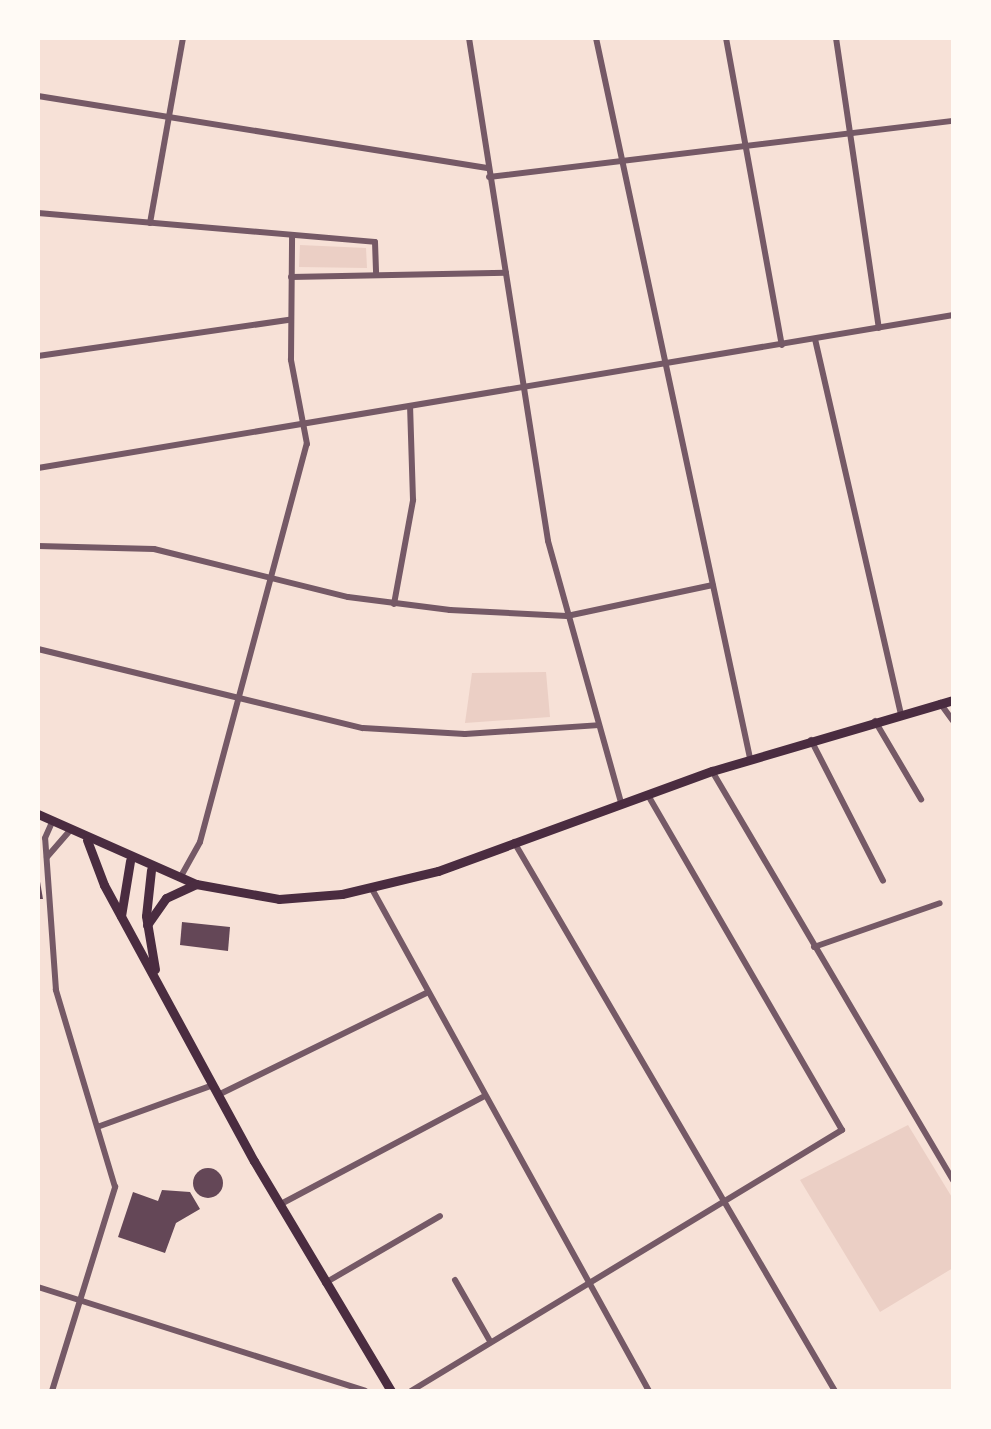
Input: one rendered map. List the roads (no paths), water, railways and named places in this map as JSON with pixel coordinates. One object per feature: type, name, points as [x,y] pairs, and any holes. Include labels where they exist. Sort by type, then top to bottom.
[{"type":"main road","points":[[38,814],[130,861],[196,884],[279,899],[372,889],[750,758],[953,700]]},
{"type":"main road","points":[[87,840],[121,917],[155,971],[218,1095],[279,1205],[391,1391]]},
{"type":"main road","points":[[121,917],[130,861]]},
{"type":"main road","points":[[151,870],[147,925],[155,971]]},
{"type":"main road","points":[[147,925],[166,898],[196,884]]},
{"type":"street","points":[[150,223],[183,38]]},
{"type":"street","points":[[469,38],[539,494],[567,616],[621,803]]},
{"type":"street","points":[[596,38],[750,758]]},
{"type":"street","points":[[726,38],[742,147],[782,345]]},
{"type":"street","points":[[836,38],[879,328]]},
{"type":"street","points":[[38,96],[487,168]]},
{"type":"street","points":[[489,177],[953,121]]},
{"type":"street","points":[[38,213],[375,242],[376,275]]},
{"type":"street","points":[[179,880],[200,842],[307,444],[289,320],[292,235]]},
{"type":"street","points":[[291,277],[506,273]]},
{"type":"street","points":[[38,468],[953,315]]},
{"type":"street","points":[[38,356],[289,320]]},
{"type":"street","points":[[815,339],[901,714]]},
{"type":"street","points":[[394,604],[413,500],[410,407]]},
{"type":"street","points":[[38,546],[154,549],[394,604],[567,616],[713,585]]},
{"type":"street","points":[[38,649],[238,703],[398,732],[599,725]]},
{"type":"street","points":[[940,703],[953,721]]},
{"type":"street","points":[[875,721],[921,799]]},
{"type":"street","points":[[811,740],[883,881]]},
{"type":"street","points":[[712,771],[953,1180]]},
{"type":"street","points":[[411,1391],[587,1281],[842,1130],[647,794]]},
{"type":"street","points":[[52,822],[47,857],[56,990],[100,1126],[115,1187],[52,1391]]},
{"type":"street","points":[[47,857],[70,831]]},
{"type":"street","points":[[514,842],[835,1391]]},
{"type":"street","points":[[372,889],[426,993],[648,1391]]},
{"type":"street","points":[[814,947],[940,903]]},
{"type":"street","points":[[218,1095],[426,993]]},
{"type":"street","points":[[100,1126],[213,1085]]},
{"type":"street","points":[[279,1205],[485,1096]]},
{"type":"street","points":[[325,1283],[440,1216]]},
{"type":"street","points":[[455,1280],[490,1341]]},
{"type":"street","points":[[38,1287],[365,1391]]}]
